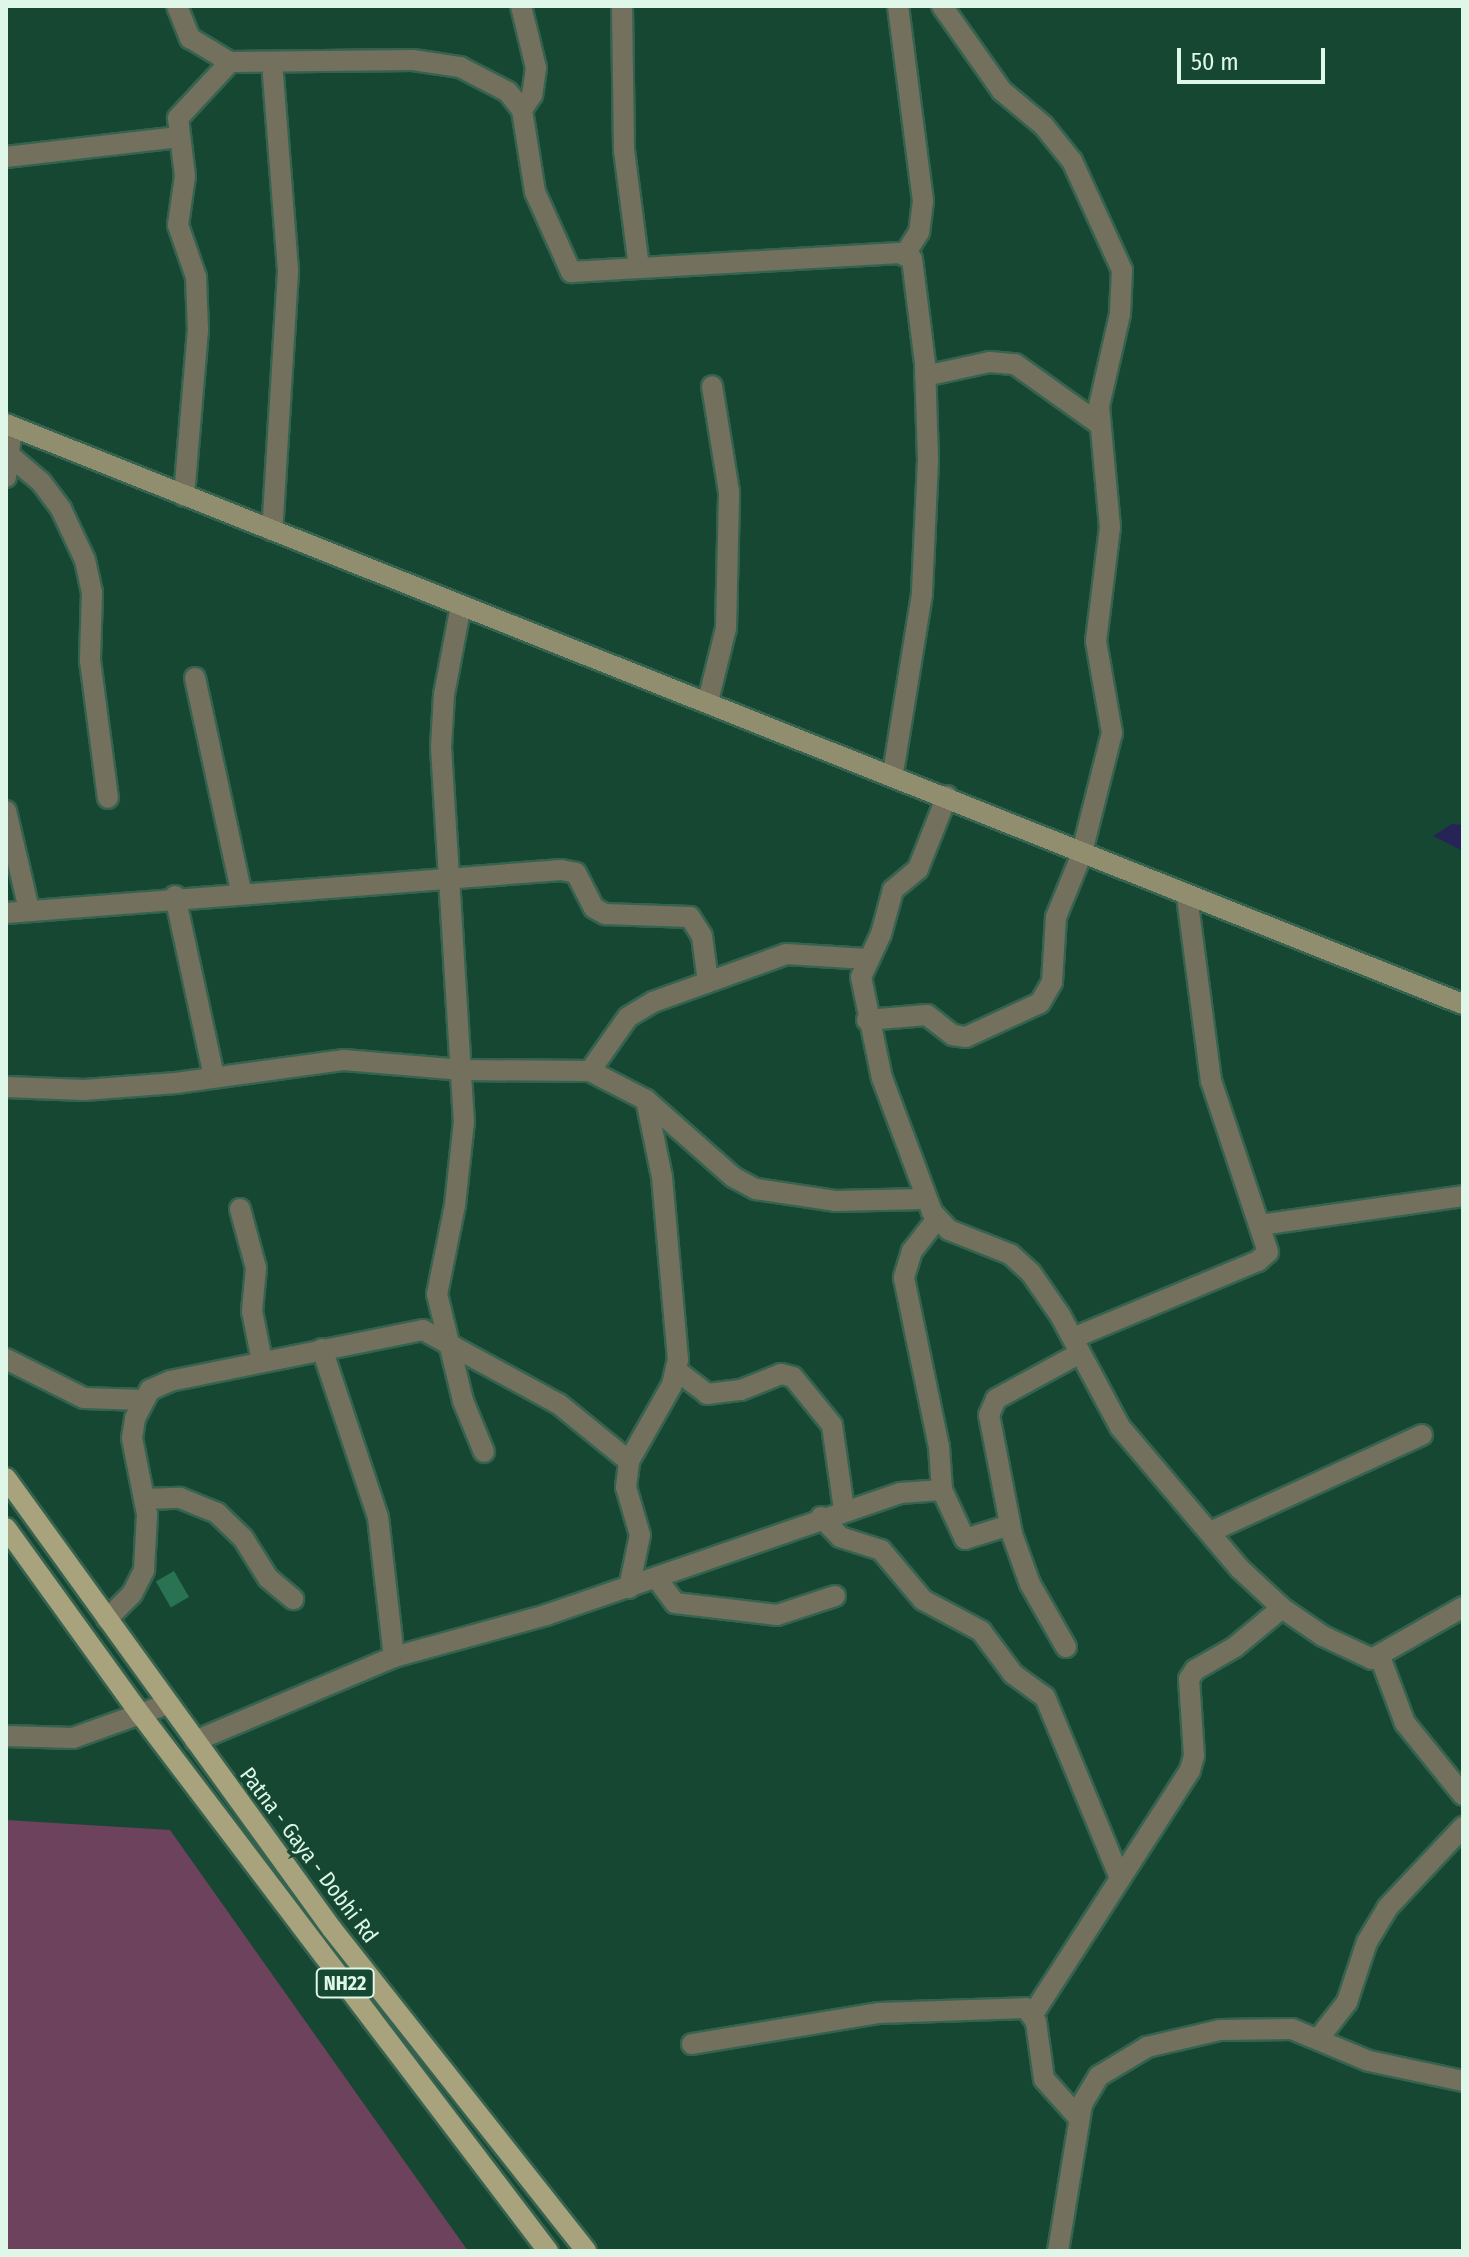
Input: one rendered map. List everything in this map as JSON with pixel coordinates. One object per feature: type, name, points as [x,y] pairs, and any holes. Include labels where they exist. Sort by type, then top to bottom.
[{"type":"main road","name":"Patna - Gaya - Dobhi Rd","points":[[6,1478],[332,1929],[586,2251]]},
{"type":"main road","points":[[6,1528],[141,1715]]},
{"type":"main road","name":"NH22","points":[[141,1715],[548,2251]]},
{"type":"street","points":[[177,6],[190,38],[230,62],[446,64],[508,92],[522,110],[531,180],[564,265],[576,272],[905,254]]},
{"type":"street","points":[[521,6],[536,68],[536,83],[522,110]]},
{"type":"street","points":[[622,6],[624,150],[639,267]]},
{"type":"street","points":[[898,6],[923,201],[919,232],[905,254]]},
{"type":"street","points":[[867,1020],[927,1015],[966,1037],[1033,1010],[1052,982],[1056,917],[1081,856],[1112,733],[1096,641],[1110,527],[1099,424],[1122,291],[1116,249],[1060,144],[1002,91],[942,6]]},
{"type":"street","points":[[184,496],[198,331],[196,277],[178,225],[185,176],[178,118],[230,62]]},
{"type":"street","points":[[272,62],[288,272],[272,531]]},
{"type":"street","points":[[6,157],[178,137]]},
{"type":"street","points":[[893,774],[922,594],[925,376],[916,268],[905,254]]},
{"type":"street","points":[[925,376],[990,362],[1015,364],[1099,424]]},
{"type":"street","points":[[708,701],[726,628],[729,492],[712,386]]},
{"type":"street","points":[[6,477],[9,426],[893,774],[1081,856],[1463,1004]]},
{"type":"street","points":[[9,455],[41,482],[61,509],[88,569],[90,660],[108,798]]},
{"type":"street","points":[[461,605],[441,722],[463,1070],[461,1162],[437,1280],[448,1346],[469,1420],[484,1452]]},
{"type":"street","points":[[195,678],[241,891]]},
{"type":"street","points":[[947,796],[918,869],[893,890],[881,934],[861,977],[867,1020],[924,1199],[937,1219],[949,1230],[1020,1261],[1076,1345],[1120,1427],[1210,1532],[1282,1608],[1365,1658],[1380,1657],[1463,1607]]},
{"type":"street","points":[[6,811],[29,910]]},
{"type":"street","points":[[6,913],[175,896],[561,870],[576,873],[588,899],[605,914],[690,917],[702,936],[708,982]]},
{"type":"street","points":[[175,896],[214,1077]]},
{"type":"street","points":[[1066,1647],[1030,1584],[1010,1525],[990,1408],[1014,1387],[1076,1345],[1265,1257],[1260,1225],[1211,1081],[1187,897]]},
{"type":"street","points":[[590,1071],[628,1017],[708,982],[786,954],[867,959]]},
{"type":"street","points":[[6,1087],[84,1090],[344,1060],[463,1070],[590,1071],[646,1100],[733,1177],[756,1189],[835,1201],[924,1199]]},
{"type":"street","points":[[629,1588],[640,1535],[626,1487],[629,1461],[677,1371],[662,1177],[646,1100]]},
{"type":"street","points":[[1260,1225],[1463,1196]]},
{"type":"street","points":[[240,1209],[254,1251],[252,1311],[262,1361]]},
{"type":"street","points":[[937,1219],[912,1251],[904,1278],[939,1447],[942,1490],[965,1539],[1010,1525]]},
{"type":"street","points":[[107,1619],[140,1582],[145,1499],[132,1438],[143,1400],[150,1390],[170,1381],[413,1330],[435,1335],[448,1346],[559,1404],[629,1461]]},
{"type":"street","points":[[322,1349],[378,1517],[394,1657]]},
{"type":"street","points":[[6,1359],[84,1398],[143,1400]]},
{"type":"street","points":[[677,1371],[707,1394],[741,1390],[781,1374],[793,1377],[832,1425],[844,1509]]},
{"type":"street","points":[[1210,1532],[1422,1435]]},
{"type":"street","points":[[195,1741],[394,1657],[657,1579],[844,1509],[917,1489],[942,1490]]},
{"type":"street","points":[[145,1499],[180,1498],[217,1513],[243,1538],[268,1578],[293,1599]]},
{"type":"street","points":[[821,1517],[840,1537],[881,1550],[923,1600],[981,1631],[1013,1674],[1045,1697],[1119,1876]]},
{"type":"street","points":[[657,1579],[675,1603],[777,1615],[835,1596]]},
{"type":"street","points":[[1033,2014],[1190,1770],[1194,1756],[1189,1679],[1195,1670],[1235,1647],[1282,1608]]},
{"type":"street","points":[[1380,1657],[1405,1723],[1463,1795]]},
{"type":"street","points":[[6,1736],[73,1738],[168,1704]]},
{"type":"street","points":[[1319,2038],[1347,2002],[1367,1942],[1388,1907],[1463,1827]]},
{"type":"street","points":[[692,2044],[879,2013],[1000,2005],[1026,2008],[1033,2014],[1044,2079],[1078,2117]]},
{"type":"street","points":[[1058,2251],[1078,2117],[1099,2076],[1147,2047],[1220,2030],[1276,2027],[1319,2038],[1369,2061],[1463,2081]]},
{"type":"shaded area","points":[[1452,824],[1463,825],[1463,851],[1433,836]]},
{"type":"shaded area","points":[[6,1820],[170,1830],[468,2251],[6,2251]]},
{"type":"building","points":[[174,1571],[189,1597],[171,1607],[156,1582]]}]
